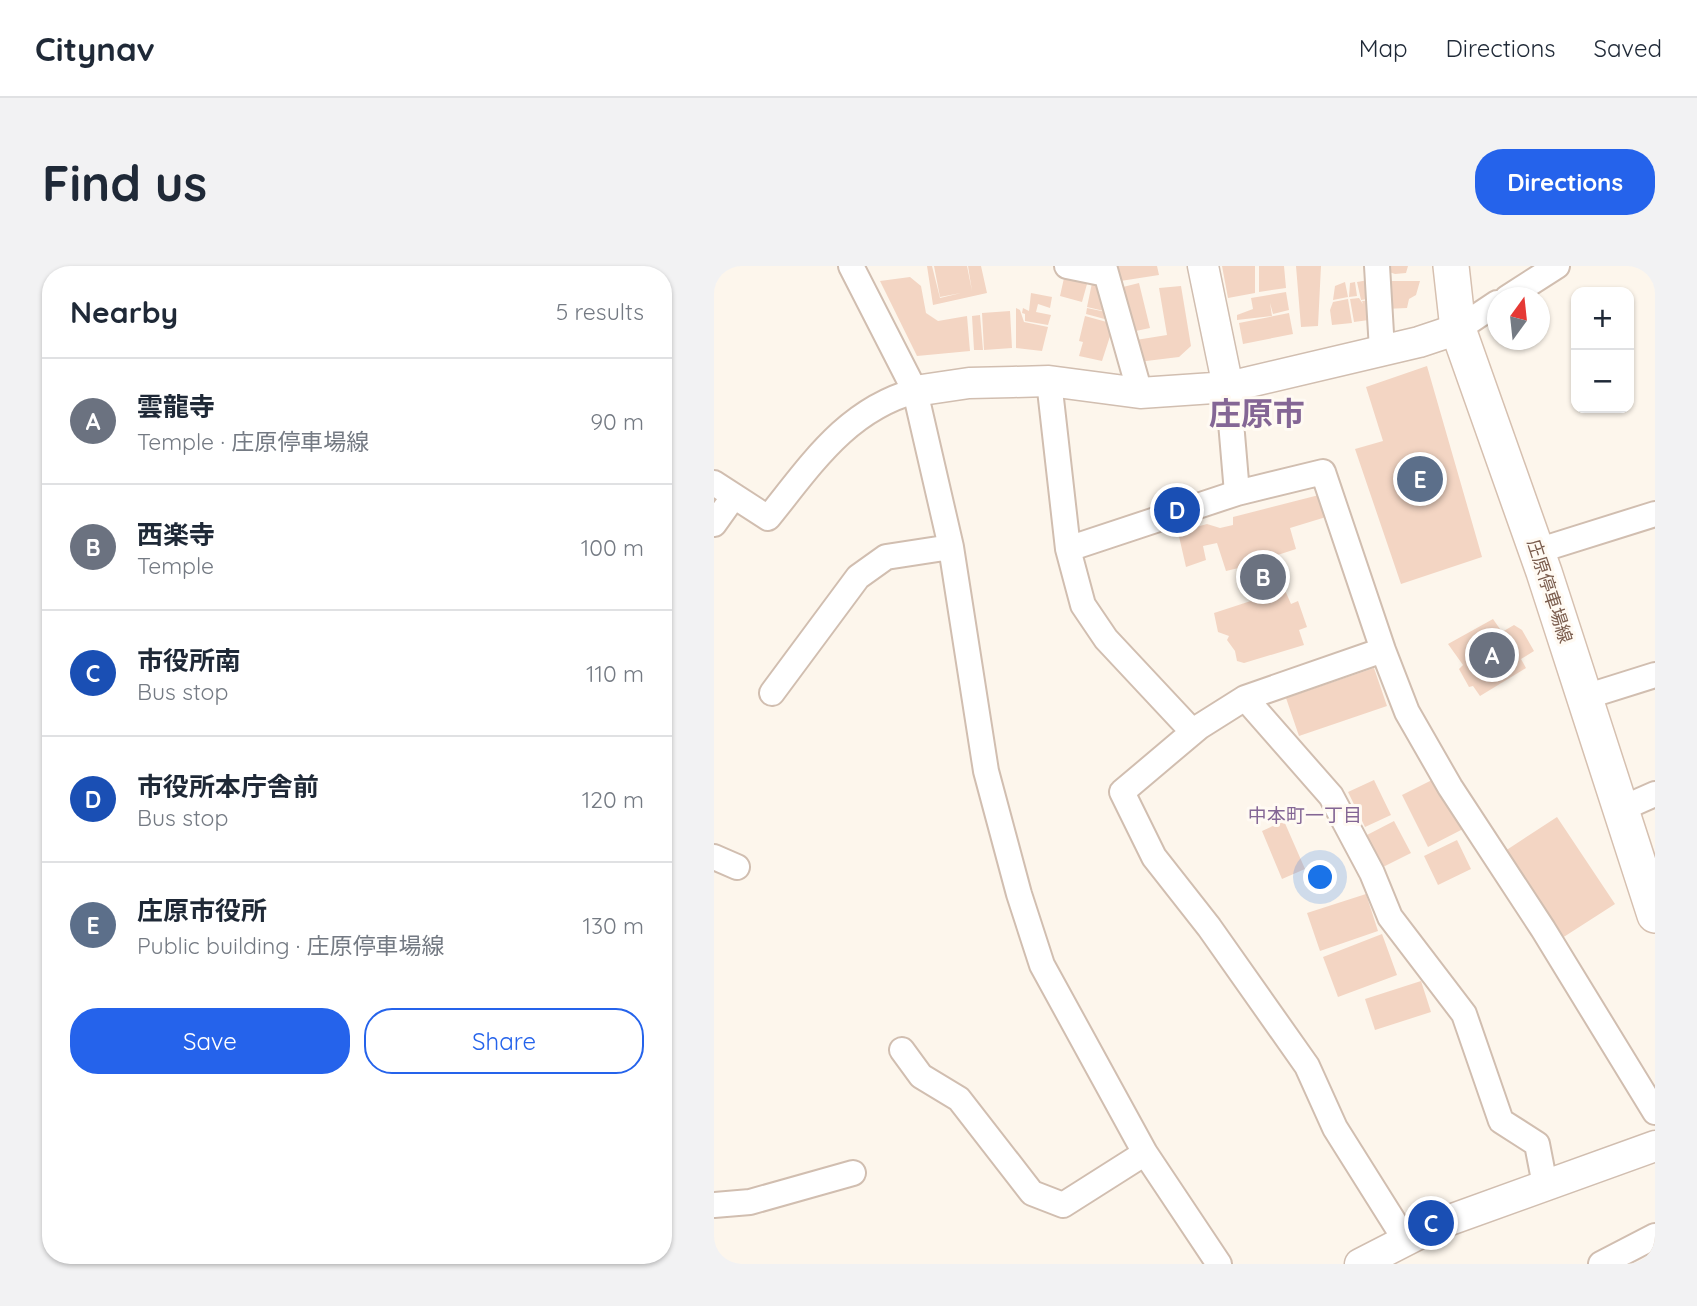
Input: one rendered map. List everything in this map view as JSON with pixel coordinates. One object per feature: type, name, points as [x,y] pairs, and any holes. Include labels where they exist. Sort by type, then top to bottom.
[{"type":"main road","name":"庄原停車場線","points":[[1451,266],[1458,330],[1537,551],[1655,915]]},
{"type":"street","points":[[851,266],[915,391],[951,547],[986,771],[1019,894],[1042,965],[1145,1153],[1219,1264]]},
{"type":"street","points":[[1067,266],[1105,270],[1140,393]]},
{"type":"street","points":[[1203,266],[1228,387],[1237,494]]},
{"type":"street","points":[[1377,266],[1382,351]]},
{"type":"street","points":[[1524,287],[1557,266]]},
{"type":"street","points":[[714,524],[724,489],[768,518],[836,434],[887,399],[915,391],[969,383],[1049,381],[1140,393],[1228,387],[1382,351],[1458,330],[1487,310]]},
{"type":"street","points":[[1049,381],[1068,549],[1083,605],[1107,639],[1193,732]]},
{"type":"street","points":[[1068,549],[1237,494],[1323,472],[1382,650],[1407,712],[1450,787],[1543,929],[1655,1112]]},
{"type":"street","points":[[1537,551],[1655,514]]},
{"type":"street","points":[[772,693],[858,577],[886,557],[951,547]]},
{"type":"street","points":[[1382,650],[1245,698],[1193,732],[1122,792],[1154,857],[1209,927],[1307,1066],[1335,1128],[1406,1241]]},
{"type":"street","points":[[1585,696],[1655,675]]},
{"type":"street","points":[[1245,698],[1331,796],[1373,873],[1390,917],[1464,1014],[1501,1121],[1537,1144],[1545,1185]]},
{"type":"street","points":[[1621,809],[1655,794]]},
{"type":"street","points":[[901,1050],[921,1076],[959,1099],[1032,1193],[1063,1205],[1145,1153]]},
{"type":"street","points":[[1360,1264],[1436,1225],[1655,1146]]},
{"type":"street","points":[[714,1205],[750,1202],[853,1173]]},
{"type":"street","points":[[1601,1264],[1655,1236]]},
{"type":"building","points":[[927,266],[932,266],[940,298],[961,293],[940,297],[934,266],[967,266],[972,291],[968,266],[981,266],[987,293],[933,305]]},
{"type":"building","points":[[1117,266],[1157,266],[1159,275],[1114,282],[1119,274]]},
{"type":"building","points":[[1222,266],[1255,266],[1255,293],[1228,298]]},
{"type":"building","points":[[1259,266],[1284,266],[1286,288],[1259,292]]},
{"type":"building","points":[[1296,266],[1321,266],[1318,326],[1301,327]]},
{"type":"building","points":[[1383,266],[1408,266],[1406,273],[1395,274],[1383,270]]},
{"type":"building","points":[[910,277],[921,286],[926,313],[938,321],[967,316],[970,351],[917,356],[880,281]]},
{"type":"building","points":[[1064,278],[1087,284],[1082,302],[1060,296]]},
{"type":"building","points":[[1374,279],[1375,298],[1361,300],[1357,282]]},
{"type":"building","points":[[1383,281],[1420,281],[1416,295],[1409,299],[1407,308],[1385,309]]},
{"type":"building","points":[[1345,282],[1348,297],[1333,300],[1335,286]]},
{"type":"building","points":[[1355,282],[1357,296],[1349,297],[1350,283]]},
{"type":"building","points":[[1092,283],[1103,284],[1104,311],[1087,307]]},
{"type":"building","points":[[1139,283],[1150,328],[1131,332],[1119,288]]},
{"type":"building","points":[[1181,286],[1191,346],[1179,357],[1138,362],[1136,340],[1167,335],[1159,288]]},
{"type":"building","points":[[1286,292],[1289,310],[1273,314],[1270,303],[1272,316],[1237,320],[1237,315],[1253,309],[1251,298]]},
{"type":"building","points":[[1031,293],[1052,297],[1050,308],[1038,304],[1036,312],[1051,315],[1048,325],[1025,321],[1023,308],[1029,311]]},
{"type":"building","points":[[1359,298],[1363,304],[1362,301],[1374,300],[1376,319],[1354,322],[1350,299]]},
{"type":"building","points":[[1348,299],[1352,323],[1332,325],[1330,310],[1333,302]]},
{"type":"building","points":[[1016,308],[1020,310],[1024,322],[1048,327],[1042,351],[1016,348]]},
{"type":"building","points":[[1087,308],[1106,312],[1112,321],[1086,314]]},
{"type":"building","points":[[1010,311],[1012,348],[984,350],[982,313]]},
{"type":"building","points":[[1289,313],[1293,334],[1243,344],[1239,323]]},
{"type":"building","points":[[980,315],[983,350],[974,350],[972,316]]},
{"type":"building","points":[[1085,316],[1114,324],[1102,361],[1079,356],[1083,342],[1079,341]]},
{"type":"building","points":[[1427,366],[1482,557],[1401,584],[1355,449],[1383,441],[1366,387]]},
{"type":"building","points":[[1319,495],[1326,517],[1290,528],[1296,549],[1265,559],[1263,565],[1271,566],[1275,576],[1270,579],[1274,594],[1284,588],[1291,604],[1298,601],[1307,627],[1299,630],[1304,645],[1244,663],[1237,661],[1235,651],[1227,640],[1229,636],[1218,632],[1214,613],[1260,598],[1251,565],[1226,571],[1217,543],[1203,546],[1206,560],[1186,567],[1178,532],[1207,524],[1220,528],[1233,525],[1233,517]]},
{"type":"building","points":[[1493,619],[1502,632],[1514,625],[1522,630],[1534,651],[1521,659],[1526,668],[1480,696],[1473,686],[1469,687],[1459,669],[1463,665],[1448,644]]},
{"type":"building","points":[[1374,668],[1387,706],[1299,736],[1286,698]]},
{"type":"building","points":[[1436,778],[1463,829],[1428,847],[1402,795]]},
{"type":"building","points":[[1374,780],[1391,815],[1365,827],[1348,792]]},
{"type":"building","points":[[1557,817],[1615,904],[1559,940],[1502,853]]},
{"type":"building","points":[[1284,821],[1305,869],[1282,879],[1262,831]]},
{"type":"building","points":[[1394,821],[1411,853],[1383,867],[1367,835]]},
{"type":"building","points":[[1457,840],[1471,869],[1438,885],[1424,856]]},
{"type":"building","points":[[1366,894],[1378,931],[1320,951],[1307,913]]},
{"type":"building","points":[[1382,934],[1397,975],[1338,997],[1323,957]]},
{"type":"building","points":[[1421,981],[1431,1012],[1375,1030],[1365,999]]},
{"type":"place","name":"庄原市役所","points":[[1420,479]]},
{"type":"place","name":"市役所本庁舎前","points":[[1177,510]]},
{"type":"place","name":"西楽寺","points":[[1263,577]]},
{"type":"place","name":"雲龍寺","points":[[1492,655]]},
{"type":"place","name":"市役所南","points":[[1431,1223]]},
{"type":"district","name":"庄原市","points":[[1257,413]]},
{"type":"district","name":"中本町一丁目","points":[[1305,815]]}]
